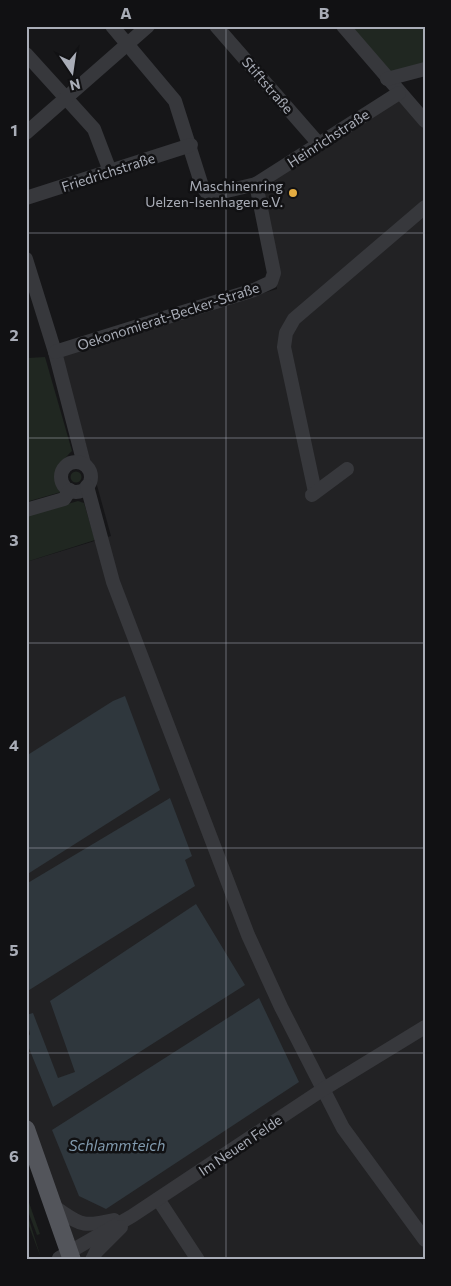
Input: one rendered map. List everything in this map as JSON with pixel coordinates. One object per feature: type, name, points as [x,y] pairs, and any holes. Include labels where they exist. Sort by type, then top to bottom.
[{"type":"main road","points":[[26,1129],[53,1206],[65,1257]]},
{"type":"main road","points":[[26,1162],[65,1257]]},
{"type":"street","points":[[112,26],[175,101],[191,145]]},
{"type":"street","points":[[26,133],[148,26]]},
{"type":"street","name":"Stiftstraße","points":[[216,26],[319,144]]},
{"type":"street","points":[[343,26],[425,121]]},
{"type":"street","points":[[26,54],[94,129],[110,171]]},
{"type":"street","points":[[388,79],[420,70],[425,83]]},
{"type":"street","name":"Heinrichstraße","points":[[191,145],[202,186],[207,193],[218,193],[256,184],[399,93]]},
{"type":"street","name":"Friedrichstraße","points":[[26,198],[191,145]]},
{"type":"street","name":"Oekonomierat-Becker-Straße","points":[[55,352],[254,290],[270,282],[274,273],[256,184]]},
{"type":"street","points":[[347,468],[314,493],[284,347],[286,333],[294,319],[425,207]]},
{"type":"street","points":[[26,259],[55,352],[84,464],[90,474],[89,492],[113,582],[248,935],[281,1007],[311,1062],[322,1090],[343,1128],[425,1240]]},
{"type":"street","points":[[84,464],[72,463],[62,472],[62,481],[70,490],[89,492]]},
{"type":"street","points":[[26,510],[64,499],[70,490]]},
{"type":"street","name":"Im Neuen Felde","points":[[65,1257],[132,1216],[322,1090],[425,1027]]},
{"type":"street","points":[[158,1199],[198,1260]]},
{"type":"street","name":"Im Neuen Felde","points":[[53,1206],[76,1222],[91,1226],[132,1216]]},
{"type":"street","name":"Im Neuen Felde","points":[[92,1260],[96,1252],[132,1216]]},
{"type":"shaded area","points":[[351,26],[425,26],[425,65],[391,73]]},
{"type":"shaded area","points":[[409,93],[425,111],[425,1260],[82,1260],[26,1113],[26,562],[111,536],[61,355],[277,289],[263,186]]},
{"type":"shaded area","points":[[26,354],[28,358],[45,357],[72,451],[61,465],[59,480],[61,492],[26,502]]},
{"type":"shaded area","points":[[76,471],[82,477],[76,483],[70,477]]},
{"type":"shaded area","points":[[78,501],[84,503],[95,540],[26,562],[26,516]]},
{"type":"shaded area","points":[[26,1194],[40,1234],[37,1235],[26,1206]]},
{"type":"shaded area","points":[[26,1210],[41,1258],[26,1218]]},
{"type":"water","points":[[125,696],[160,790],[26,875],[26,756],[113,701]]},
{"type":"water","points":[[170,798],[192,856],[185,860],[195,886],[26,992],[26,884]]},
{"type":"water","name":"Schlammteich","points":[[196,904],[245,985],[53,1107],[26,1041],[30,1034],[26,1015],[33,1013],[58,1078],[75,1072],[50,1001]]},
{"type":"water","name":"Schlammteich","points":[[259,998],[299,1082],[106,1209],[79,1196],[52,1130]]},
{"type":"place","name":"Maschinenring Uelzen-Isenhagen e.V.","points":[[293,193]]}]
